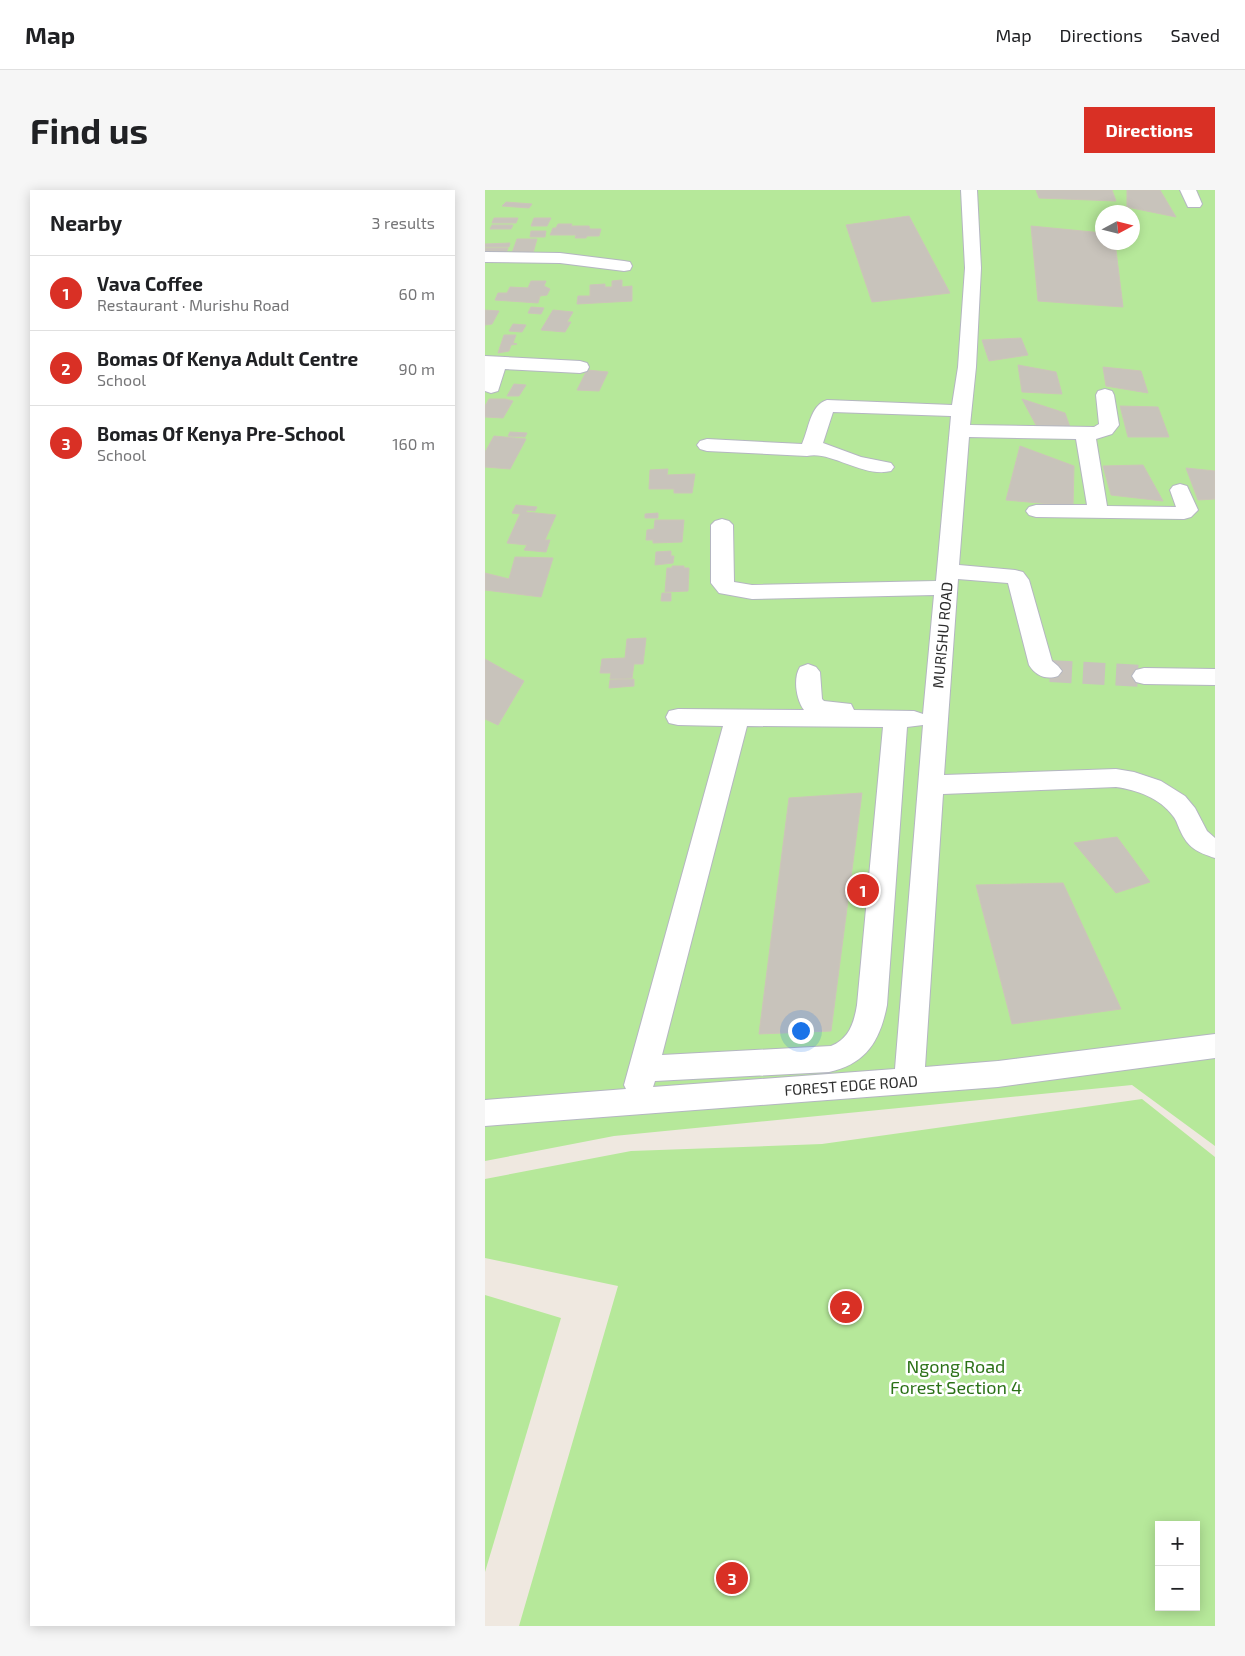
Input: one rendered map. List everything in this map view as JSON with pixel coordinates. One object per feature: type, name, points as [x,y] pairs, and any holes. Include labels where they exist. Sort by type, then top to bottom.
[{"type":"street","name":"MURISHU ROAD","points":[[909,1081],[935,714],[960,421],[967,367],[973,268],[969,190]]},
{"type":"street","points":[[485,257],[560,258],[624,266]]},
{"type":"street","points":[[490,362],[579,367]]},
{"type":"street","points":[[490,362],[496,368],[491,387]]},
{"type":"street","points":[[707,444],[807,450],[812,446],[827,406],[1085,434],[1105,430],[1109,425],[1105,395]]},
{"type":"street","points":[[1085,434],[1098,512]]},
{"type":"street","points":[[812,446],[857,462],[884,467]]},
{"type":"street","points":[[1036,511],[1185,513],[1188,510],[1180,490]]},
{"type":"street","points":[[722,525],[722,583],[727,588],[752,592],[1015,576],[1018,580],[1041,665],[1050,671]]},
{"type":"street","points":[[808,672],[810,701],[819,708],[935,714]]},
{"type":"street","points":[[1144,676],[1215,677]]},
{"type":"street","points":[[678,717],[737,719],[896,718],[935,714]]},
{"type":"street","points":[[644,1070],[824,1060],[844,1055],[859,1041],[868,1027],[872,1006],[896,718]]},
{"type":"street","points":[[634,1101],[644,1070],[737,719]]},
{"type":"street","points":[[930,785],[1116,778],[1131,780],[1149,786],[1172,800],[1182,809],[1197,838],[1203,845],[1215,848]]},
{"type":"street","name":"FOREST EDGE ROAD","points":[[485,1113],[1007,1073],[1215,1046]]},
{"type":"green space","points":[[485,190],[1215,190],[1215,1146],[1132,1085],[614,1136],[485,1161]]},
{"type":"green space","name":"Ngong Road Forest Section 4","points":[[1142,1099],[1215,1157],[1215,1626],[519,1626],[618,1286],[485,1258],[485,1179],[631,1151],[822,1144]]},
{"type":"green space","points":[[485,1295],[561,1318],[485,1572]]},
{"type":"building","points":[[1036,190],[1112,190],[1116,201],[1039,198]]},
{"type":"building","points":[[1127,190],[1160,190],[1176,217],[1140,210],[1140,205],[1127,205]]},
{"type":"building","points":[[506,202],[532,204],[529,208],[502,206]]},
{"type":"building","points":[[909,216],[950,293],[872,302],[846,225]]},
{"type":"building","points":[[494,218],[518,218],[516,223],[492,223]]},
{"type":"building","points":[[534,218],[551,218],[547,226],[531,226]]},
{"type":"building","points":[[558,224],[572,224],[571,226],[589,226],[590,229],[601,229],[599,236],[587,236],[586,238],[575,238],[576,235],[550,235],[553,228],[556,228]]},
{"type":"building","points":[[492,225],[513,225],[511,229],[490,229]]},
{"type":"building","points":[[1031,226],[1095,232],[1095,250],[1116,250],[1123,307],[1038,301]]},
{"type":"building","points":[[531,231],[546,231],[545,237],[530,237]]},
{"type":"building","points":[[517,239],[537,239],[533,253],[512,253]]},
{"type":"building","points":[[510,243],[509,247],[485,247],[485,244]]},
{"type":"building","points":[[485,248],[508,248],[506,253],[485,253]]},
{"type":"building","points":[[622,280],[622,287],[632,286],[632,301],[577,304],[578,296],[590,296],[590,285],[605,284],[605,287],[612,287],[612,281]]},
{"type":"building","points":[[531,281],[546,281],[544,286],[550,289],[547,295],[540,296],[538,303],[495,300],[498,293],[507,293],[510,287],[528,288]]},
{"type":"building","points":[[531,307],[544,308],[541,314],[528,313]]},
{"type":"building","points":[[485,310],[499,311],[492,324],[485,325]]},
{"type":"building","points":[[553,310],[573,312],[567,322],[571,322],[565,332],[541,330]]},
{"type":"building","points":[[513,324],[526,325],[522,332],[509,331]]},
{"type":"building","points":[[504,335],[516,335],[513,343],[517,344],[511,345],[509,351],[498,353]]},
{"type":"building","points":[[1021,338],[1028,355],[989,361],[982,340]]},
{"type":"building","points":[[1018,365],[1056,372],[1062,394],[1022,392]]},
{"type":"building","points":[[1103,367],[1141,371],[1148,393],[1106,386]]},
{"type":"building","points":[[587,370],[608,372],[599,391],[577,390]]},
{"type":"building","points":[[514,384],[526,385],[519,396],[507,396]]},
{"type":"building","points":[[489,399],[513,401],[503,418],[485,417],[485,406]]},
{"type":"building","points":[[1022,399],[1065,413],[1070,427],[1036,425]]},
{"type":"building","points":[[1120,406],[1158,407],[1169,437],[1128,437]]},
{"type":"building","points":[[510,432],[527,433],[525,437],[508,436]]},
{"type":"building","points":[[494,436],[526,439],[510,469],[485,467],[485,452]]},
{"type":"building","points":[[1020,446],[1074,466],[1073,506],[1006,500]]},
{"type":"building","points":[[1143,465],[1163,501],[1111,495],[1103,466]]},
{"type":"building","points":[[1186,468],[1215,471],[1215,499],[1198,500]]},
{"type":"building","points":[[668,469],[667,475],[695,474],[692,493],[674,493],[674,489],[649,489],[650,470]]},
{"type":"building","points":[[516,505],[537,507],[535,511],[527,510],[526,512],[556,515],[545,540],[550,540],[546,552],[524,550],[527,545],[507,543],[520,514],[512,513]]},
{"type":"building","points":[[658,513],[658,518],[645,518],[645,514]]},
{"type":"building","points":[[655,520],[684,520],[682,542],[653,543],[653,540],[646,540],[647,530],[654,529]]},
{"type":"building","points":[[671,551],[671,556],[674,556],[673,563],[655,565],[656,552]]},
{"type":"building","points":[[515,557],[553,558],[541,597],[485,590],[485,573],[509,579]]},
{"type":"building","points":[[672,566],[689,568],[688,591],[665,592],[667,568],[672,568]]},
{"type":"building","points":[[662,593],[671,593],[671,601],[661,601]]},
{"type":"building","points":[[646,638],[643,664],[634,664],[632,678],[610,679],[611,673],[600,673],[602,659],[625,658],[627,639]]},
{"type":"building","points":[[485,659],[524,681],[498,725],[485,719]]},
{"type":"building","points":[[634,679],[634,686],[609,688],[610,680]]},
{"type":"building","points":[[862,793],[831,1031],[759,1034],[789,798]]},
{"type":"building","points":[[1117,837],[1150,882],[1116,893],[1074,843]]},
{"type":"building","points":[[1063,883],[1121,1009],[1012,1024],[976,885]]},
{"type":"tunnel","points":[[1050,671],[1144,676]]},
{"type":"place","name":"Vava Coffee","points":[[863,890]]},
{"type":"place","name":"Bomas Of Kenya Adult Centre","points":[[846,1307]]},
{"type":"place","name":"Bomas Of Kenya Pre-School","points":[[732,1578]]}]
